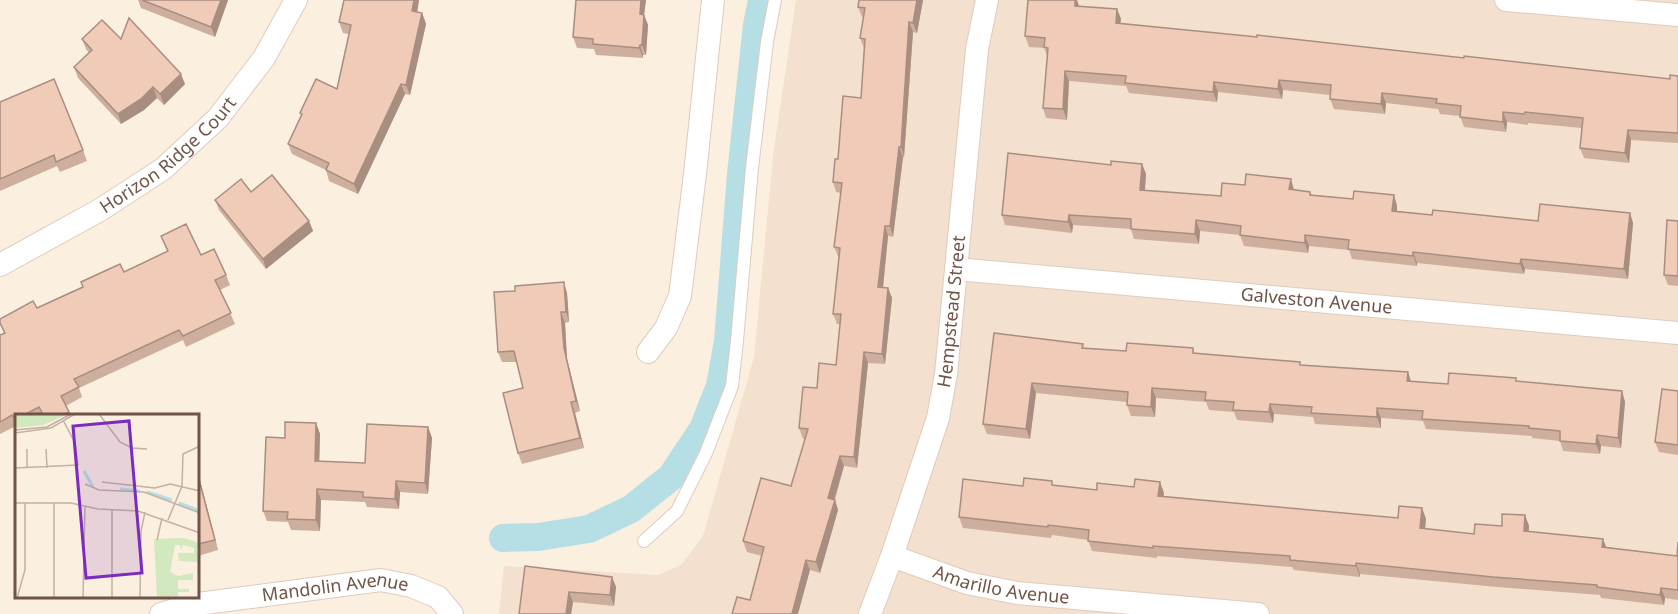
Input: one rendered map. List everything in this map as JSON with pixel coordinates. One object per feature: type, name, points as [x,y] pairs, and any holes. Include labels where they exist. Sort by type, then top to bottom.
[{"type":"street","name":"Horizon Ridge Court","points":[[0,265],[100,210],[163,169],[218,118],[264,58],[296,0]]},
{"type":"street","points":[[648,352],[666,328],[680,296],[713,0]]},
{"type":"street","name":"Hempstead Street","points":[[870,614],[939,418],[946,374],[977,49],[987,0]]},
{"type":"street","points":[[1506,0],[1678,15]]},
{"type":"street","name":"Galveston Avenue","points":[[956,270],[1678,333]]},
{"type":"street","name":"Amarillo Avenue","points":[[892,556],[968,583],[1017,593],[1258,614]]},
{"type":"street","name":"Mandolin Avenue","points":[[161,614],[190,605],[381,580],[411,586],[445,606]]},
{"type":"lane","points":[[644,541],[677,511],[706,453],[732,386],[752,168],[767,42],[775,0]]},
{"type":"shaded area","points":[[796,0],[1678,0],[1678,614],[499,614],[504,566],[658,575],[681,565],[703,536],[754,357],[773,156]]},
{"type":"building","points":[[142,0],[221,0],[211,27]]},
{"type":"building","points":[[344,0],[414,0],[412,11],[422,13],[406,85],[401,84],[354,184],[326,170],[329,163],[288,144],[316,79],[337,89],[351,25],[339,22]]},
{"type":"building","points":[[576,0],[641,0],[640,14],[644,15],[642,45],[639,48],[593,44],[593,39],[573,37]]},
{"type":"building","points":[[859,0],[917,0],[913,23],[909,22],[901,147],[899,147],[890,226],[885,226],[878,287],[888,288],[882,354],[864,352],[854,457],[840,456],[828,498],[835,500],[816,562],[806,560],[792,614],[732,614],[737,597],[750,600],[764,547],[743,541],[761,478],[791,486],[808,429],[799,428],[803,387],[817,388],[819,363],[836,365],[841,314],[833,314],[840,248],[834,247],[842,183],[833,182],[835,159],[838,159],[843,96],[861,98],[865,39],[860,38],[865,8],[858,7]]},
{"type":"building","points":[[1028,0],[1075,0],[1075,6],[1117,9],[1116,23],[1257,37],[1257,35],[1670,79],[1670,75],[1678,76],[1678,133],[1628,130],[1625,153],[1580,148],[1583,118],[1503,112],[1503,122],[1460,117],[1461,106],[1436,103],[1437,99],[1382,93],[1381,104],[1330,99],[1331,85],[1279,80],[1278,89],[1214,82],[1213,92],[1125,83],[1126,76],[1065,71],[1063,109],[1043,108],[1048,48],[1044,47],[1045,38],[1025,36]]},
{"type":"building","points":[[129,18],[181,74],[160,94],[153,87],[141,99],[118,114],[74,67],[92,50],[82,39],[102,20],[121,39]]},
{"type":"building","points":[[54,79],[83,150],[56,162],[54,155],[0,179],[0,102]]},
{"type":"building","points":[[1008,153],[1111,165],[1111,161],[1142,164],[1140,190],[1221,196],[1222,183],[1245,185],[1246,174],[1291,179],[1289,189],[1310,192],[1310,195],[1353,199],[1354,191],[1394,195],[1392,211],[1432,215],[1433,210],[1538,221],[1540,204],[1630,213],[1624,269],[1521,259],[1520,264],[1413,252],[1413,256],[1348,249],[1349,240],[1305,235],[1305,243],[1240,235],[1241,226],[1196,220],[1195,234],[1131,229],[1131,219],[1069,215],[1068,222],[1002,215]]},
{"type":"building","points":[[272,175],[309,221],[263,259],[215,200],[241,179],[251,192]]},
{"type":"building","points":[[1667,220],[1678,221],[1678,276],[1664,275]]},
{"type":"building","points":[[186,224],[201,255],[214,249],[226,275],[215,280],[231,313],[183,336],[179,330],[74,379],[79,387],[61,396],[69,412],[65,414],[43,414],[39,407],[26,414],[15,414],[15,420],[12,415],[0,422],[0,335],[5,333],[0,319],[33,301],[37,308],[83,287],[81,282],[120,264],[124,272],[168,251],[161,236]]},
{"type":"building","points":[[564,282],[566,312],[561,312],[564,348],[576,401],[571,402],[580,438],[518,453],[503,393],[523,388],[514,351],[498,352],[494,292],[515,291],[515,286]]},
{"type":"building","points":[[994,333],[1083,344],[1082,348],[1126,351],[1127,343],[1193,348],[1193,353],[1300,362],[1300,365],[1408,372],[1407,381],[1448,384],[1449,373],[1516,378],[1516,381],[1622,391],[1618,438],[1597,435],[1596,444],[1560,441],[1560,431],[1529,428],[1529,426],[1422,419],[1423,411],[1377,408],[1377,417],[1311,413],[1312,407],[1270,404],[1269,412],[1233,410],[1234,402],[1205,400],[1206,392],[1152,388],[1151,407],[1127,405],[1128,392],[1032,383],[1026,429],[983,424]]},
{"type":"building","points":[[1662,389],[1678,391],[1678,445],[1655,442]]},
{"type":"building","points":[[285,422],[316,423],[315,461],[365,463],[367,424],[428,427],[425,483],[396,481],[395,499],[363,497],[363,492],[317,489],[316,520],[287,519],[288,512],[263,511],[266,437],[285,438]]},
{"type":"building","points":[[1024,478],[1052,481],[1052,485],[1097,490],[1097,483],[1134,487],[1135,479],[1160,482],[1158,496],[1398,518],[1399,506],[1422,508],[1420,528],[1474,534],[1475,524],[1502,526],[1502,514],[1525,515],[1524,531],[1603,539],[1602,547],[1677,556],[1678,542],[1678,590],[1661,588],[1660,595],[1597,587],[1597,585],[1356,563],[1356,566],[1290,560],[1290,556],[1153,546],[1153,548],[1088,541],[1089,530],[959,517],[963,479],[1023,486]]},
{"type":"building","points":[[200,484],[215,540],[200,544]]},
{"type":"building","points":[[525,566],[612,577],[610,595],[569,592],[566,614],[519,614]]},
{"type":"waterway","points":[[503,538],[538,537],[589,529],[631,509],[671,477],[703,429],[720,386],[728,341],[741,174],[757,25],[762,0]]}]
